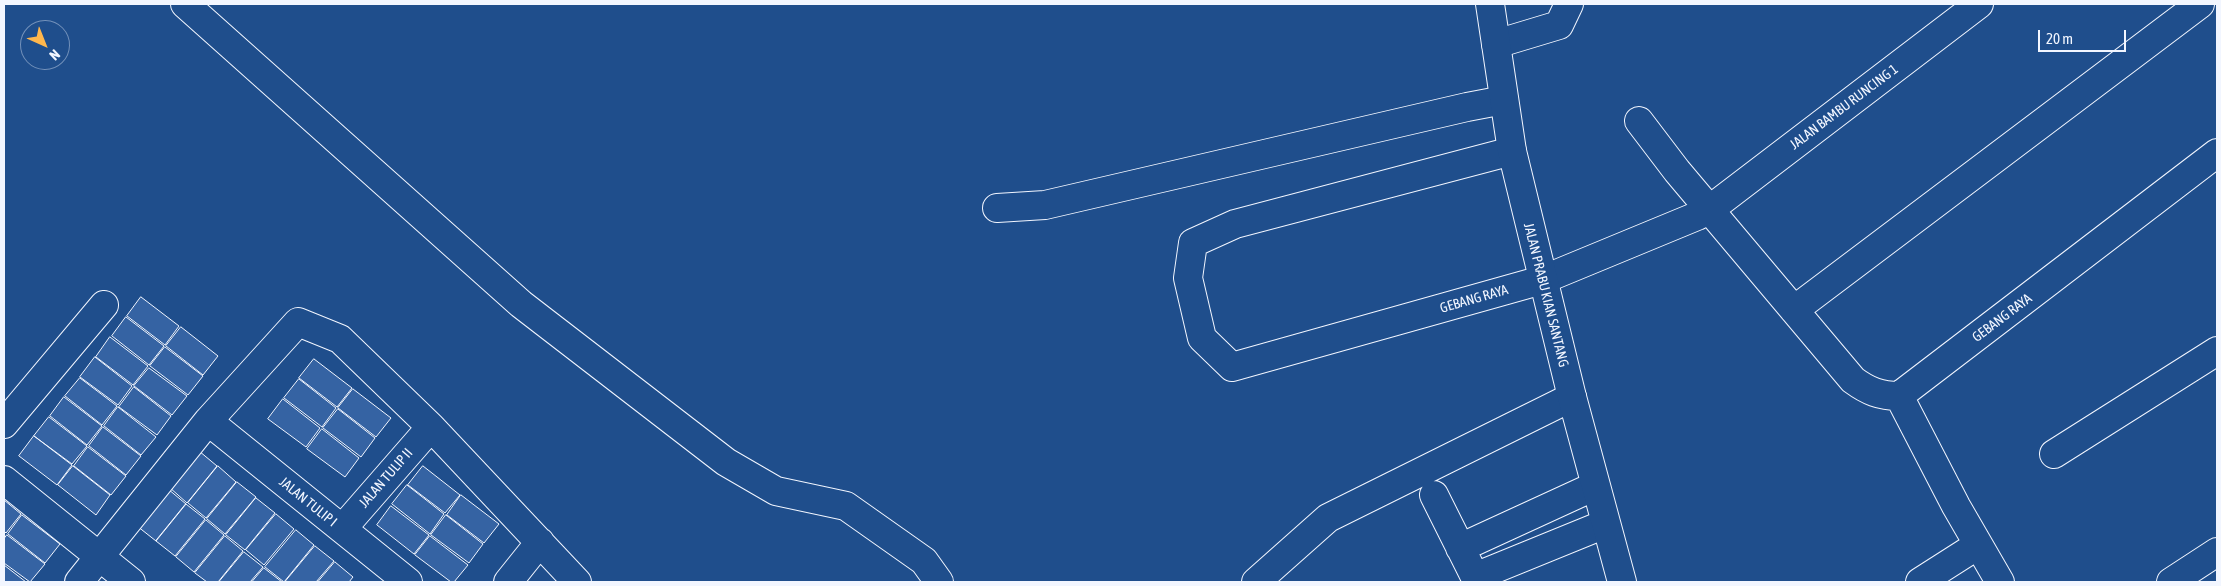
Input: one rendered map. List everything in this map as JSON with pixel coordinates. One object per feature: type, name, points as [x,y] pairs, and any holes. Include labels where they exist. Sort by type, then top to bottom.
[{"type":"street","points":[[185,4],[521,304],[718,456],[776,491],[846,506],[924,561],[939,582]]},
{"type":"street","name":"JALAN PRABU KIAN SANTANG","points":[[1490,4],[1512,151],[1542,280],[1605,524],[1622,582]]},
{"type":"street","points":[[1496,44],[1559,25],[1569,4]]},
{"type":"street","name":"JALAN BAMBU RUNCING 1","points":[[1709,210],[1979,4]]},
{"type":"street","points":[[1794,310],[2200,4]]},
{"type":"street","points":[[997,208],[1044,205],[1504,100]]},
{"type":"street","points":[[1639,121],[1709,210],[1853,380],[1866,390],[1882,396],[1899,396],[1956,506],[2000,582]]},
{"type":"street","name":"GEBANG RAYA","points":[[1512,151],[1235,224],[1193,243],[1188,278],[1202,338],[1232,367],[1542,280],[1709,210]]},
{"type":"street","name":"GEBANG RAYA","points":[[1899,396],[2214,164]]},
{"type":"street","points":[[4,424],[104,305]]},
{"type":"street","points":[[79,582],[208,421],[298,322],[340,339],[430,427],[577,582]]},
{"type":"street","points":[[2054,454],[2217,352]]},
{"type":"street","points":[[1256,582],[1328,518],[1572,397]]},
{"type":"street","name":"JALAN TULIP I","points":[[208,421],[408,582]]},
{"type":"street","name":"JALAN TULIP II","points":[[342,529],[430,427]]},
{"type":"street","points":[[4,480],[131,582]]},
{"type":"street","points":[[1460,548],[1595,486]]},
{"type":"street","points":[[1434,496],[1475,577],[1605,524]]},
{"type":"street","points":[[508,582],[540,542]]},
{"type":"street","points":[[1920,582],[1978,545]]},
{"type":"street","points":[[2171,582],[2217,552]]},
{"type":"building","points":[[141,297],[179,326],[165,345],[127,316]]},
{"type":"building","points":[[126,317],[164,346],[149,365],[112,336]]},
{"type":"building","points":[[181,327],[218,356],[203,375],[166,346]]},
{"type":"building","points":[[110,337],[148,366],[133,385],[96,357]]},
{"type":"building","points":[[165,347],[203,376],[188,395],[150,366]]},
{"type":"building","points":[[95,357],[132,386],[118,405],[80,377]]},
{"type":"building","points":[[314,359],[352,388],[337,407],[299,378]]},
{"type":"building","points":[[149,368],[187,396],[172,415],[134,386]]},
{"type":"building","points":[[80,378],[117,406],[102,425],[65,396]]},
{"type":"building","points":[[299,379],[336,408],[322,427],[284,398]]},
{"type":"building","points":[[134,387],[171,416],[157,435],[119,407]]},
{"type":"building","points":[[353,389],[391,418],[376,437],[338,408]]},
{"type":"building","points":[[64,397],[102,426],[87,445],[50,416]]},
{"type":"building","points":[[283,399],[320,428],[306,447],[268,419]]},
{"type":"building","points":[[118,407],[156,437],[141,455],[104,426]]},
{"type":"building","points":[[338,409],[375,438],[361,457],[323,428]]},
{"type":"building","points":[[49,417],[87,446],[72,464],[34,436]]},
{"type":"building","points":[[103,427],[141,456],[126,475],[89,446]]},
{"type":"building","points":[[322,429],[359,458],[345,477],[307,449]]},
{"type":"building","points":[[34,436],[72,465],[57,485],[19,456]]},
{"type":"building","points":[[88,447],[126,476],[111,495],[74,466]]},
{"type":"building","points":[[199,451],[217,466],[187,503],[169,487]]},
{"type":"building","points":[[73,466],[110,495],[96,515],[58,485]]},
{"type":"building","points":[[218,466],[236,482],[206,518],[188,503]]},
{"type":"building","points":[[423,466],[460,495],[445,513],[408,485]]},
{"type":"building","points":[[237,482],[256,497],[225,534],[207,519]]},
{"type":"building","points":[[407,485],[444,514],[430,534],[392,504]]},
{"type":"building","points":[[168,489],[186,504],[156,541],[137,526]]},
{"type":"building","points":[[461,495],[499,524],[484,543],[447,515]]},
{"type":"building","points":[[256,498],[275,513],[245,550],[226,535]]},
{"type":"building","points":[[4,500],[21,514],[6,533],[4,531]]},
{"type":"building","points":[[186,504],[205,519],[175,556],[156,541]]},
{"type":"building","points":[[391,506],[429,535],[414,554],[377,525]]},
{"type":"building","points":[[276,514],[294,529],[264,565],[246,550]]},
{"type":"building","points":[[22,515],[60,544],[45,563],[8,534]]},
{"type":"building","points":[[446,515],[483,544],[469,563],[431,535]]},
{"type":"building","points":[[206,520],[224,535],[194,572],[176,557]]},
{"type":"building","points":[[296,530],[314,545],[284,582],[265,567]]},
{"type":"building","points":[[7,535],[45,564],[30,582],[4,563],[4,539]]},
{"type":"building","points":[[225,536],[243,551],[218,582],[207,582],[195,573]]},
{"type":"building","points":[[430,536],[468,565],[454,582],[451,582],[415,555]]},
{"type":"building","points":[[315,546],[334,561],[316,582],[285,582]]},
{"type":"building","points":[[244,552],[263,567],[250,582],[219,582]]},
{"type":"building","points":[[335,562],[353,577],[349,582],[318,582]]},
{"type":"building","points":[[4,565],[26,582],[4,582]]},
{"type":"building","points":[[264,568],[282,582],[252,582]]}]
